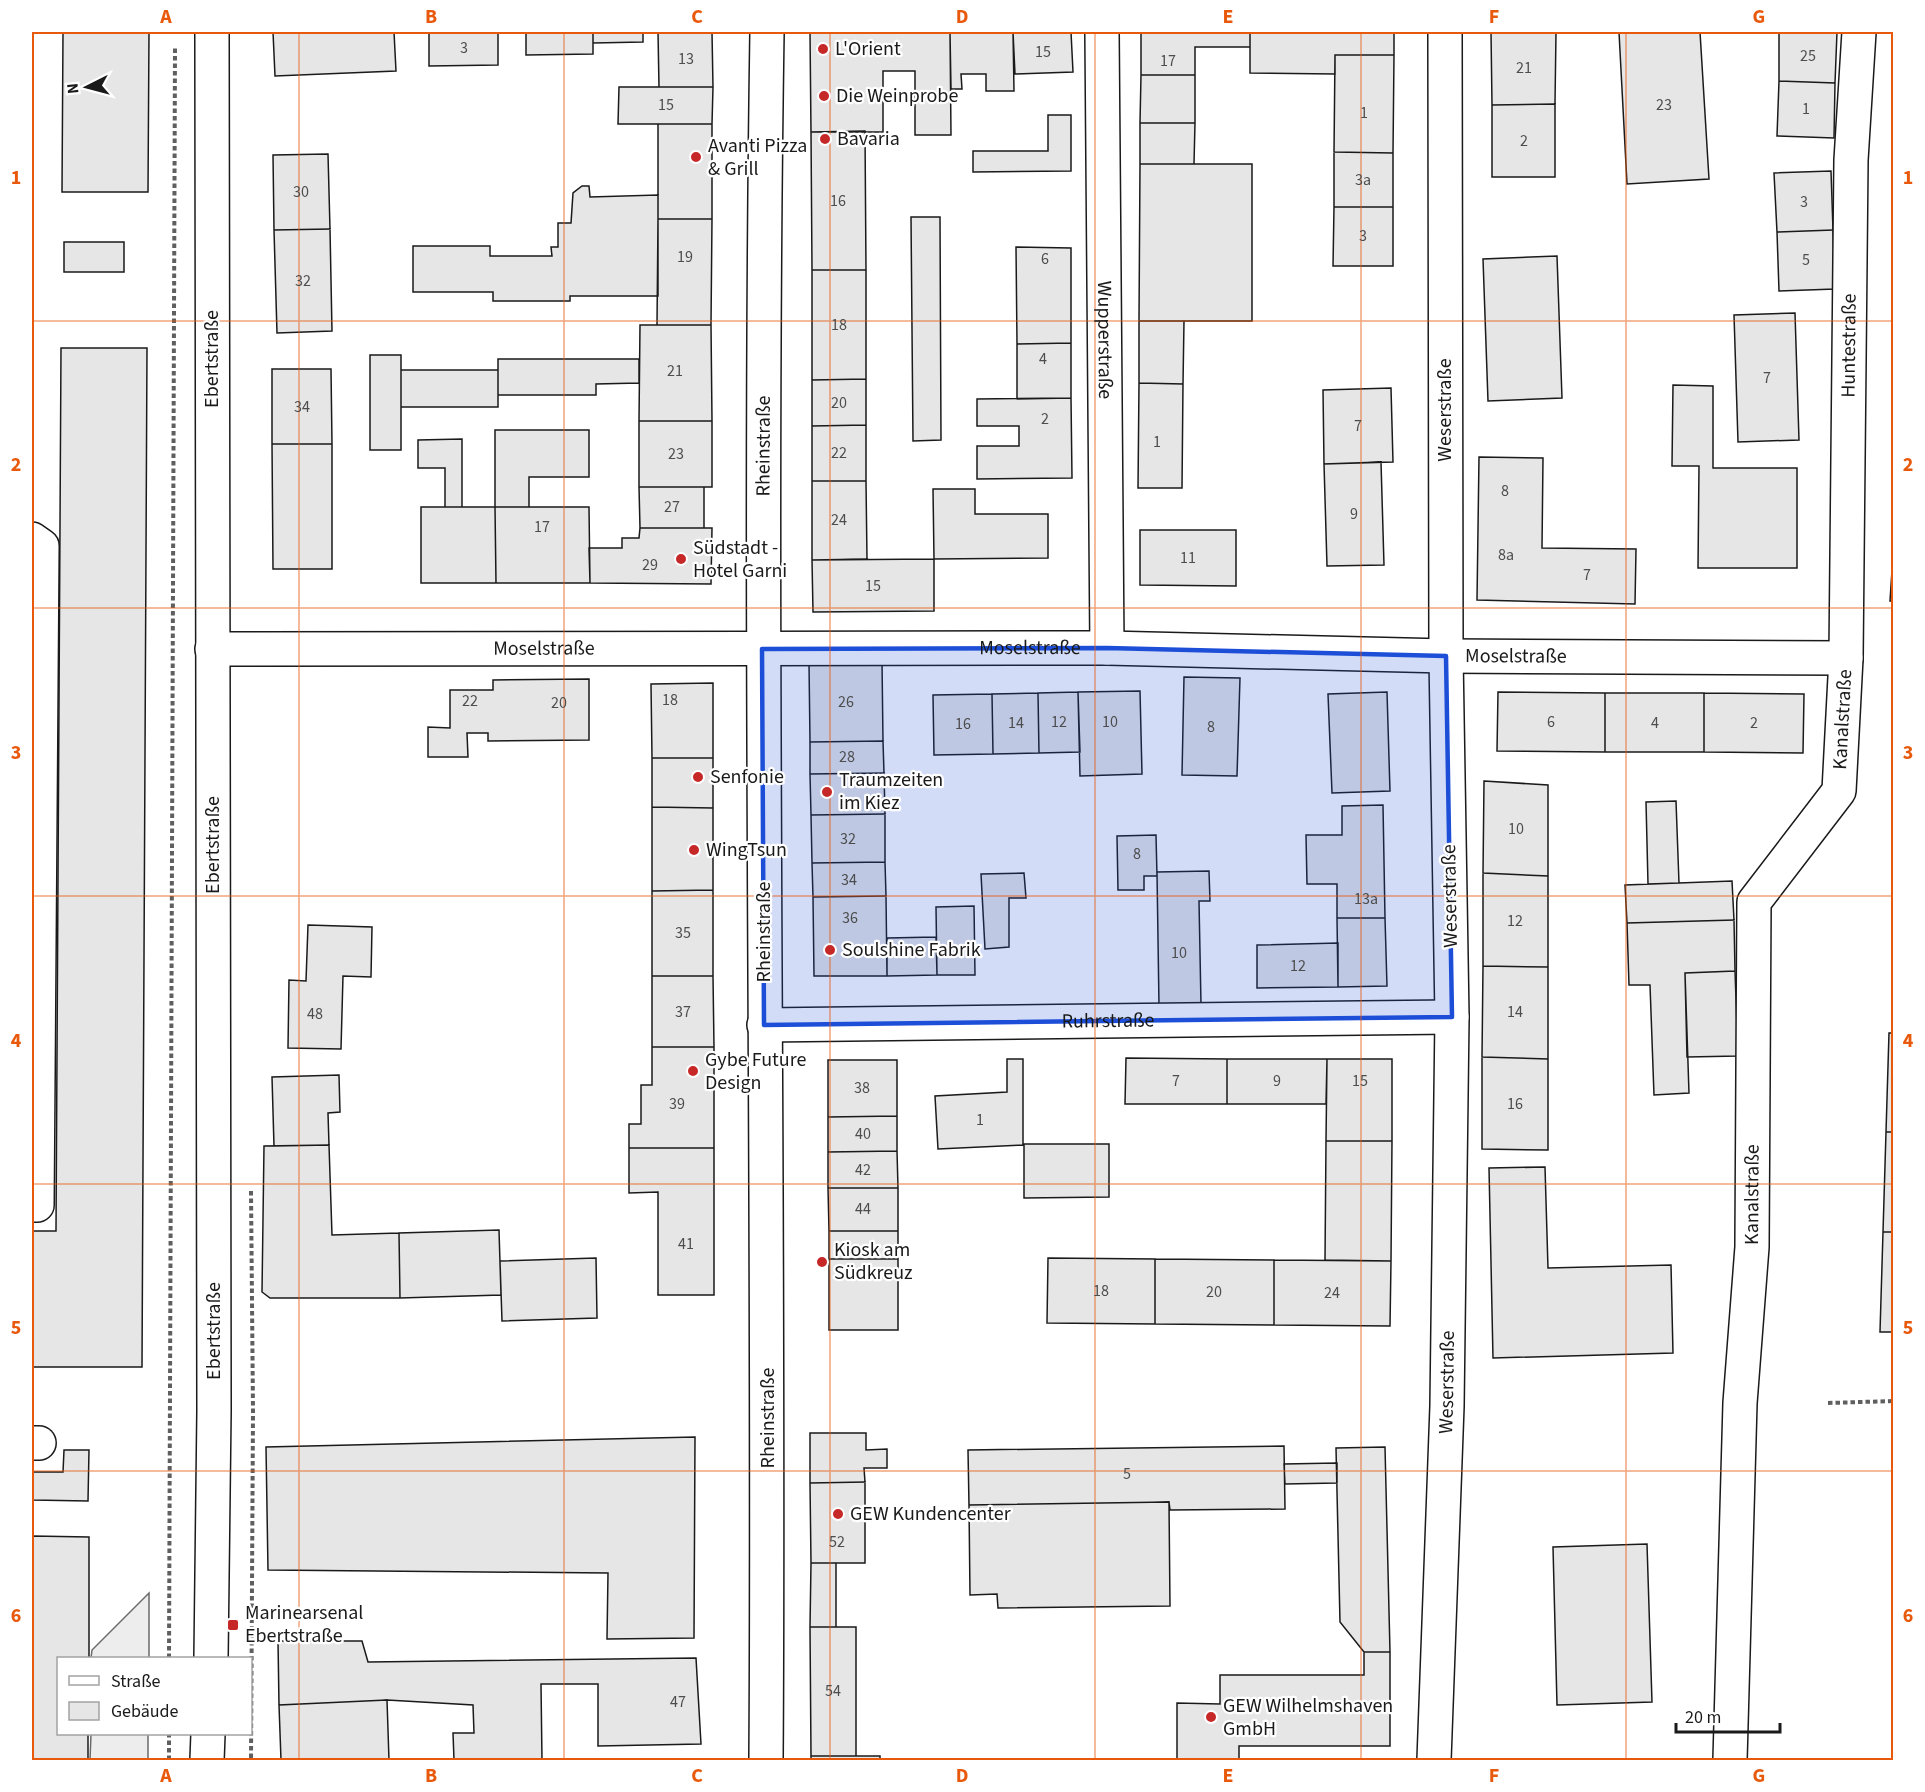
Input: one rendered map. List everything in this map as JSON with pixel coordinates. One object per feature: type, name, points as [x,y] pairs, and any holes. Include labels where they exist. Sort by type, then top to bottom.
[{"type":"street","name":"Ebertstraße","points":[[211,1657],[214,1563],[212,32]]},
{"type":"street","name":"Rheinstraße","points":[[766,1761],[769,1415],[762,649],[767,32]]},
{"type":"street","name":"Wupperstraße","points":[[1102,32],[1107,648]]},
{"type":"street","name":"Weserstraße","points":[[1434,1761],[1447,1406],[1452,1017],[1446,656],[1445,32]]},
{"type":"street","name":"Huntestraße","points":[[1846,658],[1851,160],[1859,32]]},
{"type":"street","points":[[32,539],[42,546],[37,1204],[32,1204]]},
{"type":"street","name":"Moselstraße","points":[[212,649],[1107,648],[1446,656],[1846,658]]},
{"type":"street","name":"Kanalstraße","points":[[1730,1761],[1740,1403],[1752,1247],[1754,902],[1839,791],[1846,658]]},
{"type":"street","name":"Ruhrstraße","points":[[764,1025],[1452,1017]]},
{"type":"street","points":[[207,1761],[208,1735]]},
{"type":"path","points":[[169,1657],[175,44]]},
{"type":"path","points":[[1828,1403],[1893,1401]]},
{"type":"path","points":[[169,1735],[169,1761]]},
{"type":"highlighted area","points":[[1107,648],[1446,656],[1452,1017],[764,1025],[762,649]]},
{"type":"shaded area","points":[[149,1593],[149,1657],[91,1657],[92,1650]]},
{"type":"shaded area","points":[[91,1735],[148,1735],[148,1760],[90,1760]]},
{"type":"building","points":[[63,32],[149,32],[148,192],[62,192]]},
{"type":"building","points":[[273,32],[394,32],[396,71],[275,76]]},
{"type":"building","points":[[429,32],[498,32],[498,65],[429,66]]},
{"type":"building","points":[[526,32],[593,32],[593,54],[526,55]]},
{"type":"building","points":[[593,32],[643,32],[643,42],[593,43]]},
{"type":"building","points":[[658,32],[712,32],[713,87],[659,87]]},
{"type":"building","points":[[810,32],[950,32],[951,135],[915,135],[915,71],[883,71],[883,132],[811,132]]},
{"type":"building","points":[[950,32],[1013,32],[1014,91],[986,91],[986,74],[961,74],[962,89],[951,89]]},
{"type":"building","points":[[1013,32],[1071,32],[1073,72],[1015,74]]},
{"type":"building","points":[[1141,32],[1250,32],[1250,47],[1195,47],[1195,75],[1141,75]]},
{"type":"building","points":[[1250,32],[1394,32],[1394,55],[1335,55],[1335,74],[1250,73]]},
{"type":"building","points":[[1491,32],[1556,32],[1555,104],[1492,105]]},
{"type":"building","points":[[1619,32],[1700,32],[1709,179],[1627,184]]},
{"type":"building","points":[[1779,32],[1837,32],[1835,83],[1779,81]]},
{"type":"building","points":[[1335,55],[1394,55],[1393,153],[1334,152]]},
{"type":"building","points":[[1141,75],[1195,75],[1195,123],[1140,123]]},
{"type":"building","points":[[1779,81],[1835,83],[1834,138],[1777,136]]},
{"type":"building","points":[[619,87],[713,87],[712,124],[618,124]]},
{"type":"building","points":[[1555,104],[1555,177],[1492,177],[1492,105]]},
{"type":"building","points":[[1048,115],[1071,115],[1071,171],[973,172],[973,151],[1048,151]]},
{"type":"building","points":[[1140,123],[1195,123],[1194,164],[1140,164]]},
{"type":"building","points":[[658,124],[712,124],[712,219],[658,219]]},
{"type":"building","points":[[865,131],[866,270],[812,270],[811,132]]},
{"type":"building","points":[[1334,152],[1393,153],[1393,207],[1334,207]]},
{"type":"building","points":[[328,154],[330,229],[274,230],[273,155]]},
{"type":"building","points":[[1140,164],[1252,164],[1252,321],[1139,321]]},
{"type":"building","points":[[1831,171],[1833,230],[1777,232],[1774,173]]},
{"type":"building","points":[[582,186],[589,186],[590,197],[658,195],[658,296],[570,296],[570,301],[493,301],[493,292],[413,292],[413,246],[490,246],[490,256],[552,256],[551,247],[558,247],[558,223],[571,223],[573,193]]},
{"type":"building","points":[[1334,207],[1393,207],[1393,266],[1333,266]]},
{"type":"building","points":[[911,217],[940,217],[941,440],[913,441]]},
{"type":"building","points":[[658,219],[712,219],[711,325],[657,325]]},
{"type":"building","points":[[330,229],[332,331],[277,333],[274,230]]},
{"type":"building","points":[[1833,230],[1835,289],[1779,291],[1777,232]]},
{"type":"building","points":[[64,242],[124,242],[124,272],[64,272]]},
{"type":"building","points":[[1016,247],[1071,248],[1071,343],[1017,344]]},
{"type":"building","points":[[1557,256],[1562,398],[1488,401],[1483,259]]},
{"type":"building","points":[[812,270],[866,270],[866,379],[812,380]]},
{"type":"building","points":[[1795,313],[1799,440],[1738,442],[1734,315]]},
{"type":"building","points":[[1139,321],[1184,321],[1183,384],[1139,383]]},
{"type":"building","points":[[640,325],[711,325],[712,421],[639,421]]},
{"type":"building","points":[[1071,343],[1071,398],[1017,399],[1017,344]]},
{"type":"building","points":[[61,348],[147,348],[142,1367],[32,1367],[32,1231],[56,1231]]},
{"type":"building","points":[[370,355],[401,355],[401,450],[370,450]]},
{"type":"building","points":[[498,359],[639,359],[639,383],[596,384],[596,395],[498,395]]},
{"type":"building","points":[[272,369],[331,369],[332,444],[272,444]]},
{"type":"building","points":[[401,370],[498,370],[498,407],[401,407]]},
{"type":"building","points":[[866,379],[866,425],[812,426],[812,380]]},
{"type":"building","points":[[1139,383],[1183,384],[1182,488],[1138,488]]},
{"type":"building","points":[[1673,385],[1713,386],[1713,468],[1797,468],[1797,568],[1698,568],[1699,466],[1672,466]]},
{"type":"building","points":[[1391,388],[1393,462],[1324,464],[1323,390]]},
{"type":"building","points":[[1071,398],[1072,478],[977,479],[977,446],[1019,446],[1019,426],[977,426],[977,399]]},
{"type":"building","points":[[639,421],[712,421],[712,487],[639,487]]},
{"type":"building","points":[[866,425],[866,481],[812,481],[812,426]]},
{"type":"building","points":[[495,430],[589,430],[589,477],[529,477],[529,507],[495,507]]},
{"type":"building","points":[[462,439],[462,507],[445,507],[445,468],[418,468],[418,440]]},
{"type":"building","points":[[272,444],[332,444],[332,569],[273,569]]},
{"type":"building","points":[[1479,457],[1543,458],[1542,548],[1636,549],[1635,604],[1477,600]]},
{"type":"building","points":[[1381,462],[1384,565],[1327,566],[1324,464]]},
{"type":"building","points":[[812,481],[866,481],[867,559],[812,560]]},
{"type":"building","points":[[639,487],[704,487],[704,528],[640,528]]},
{"type":"building","points":[[933,489],[975,489],[975,514],[1048,514],[1048,558],[934,559]]},
{"type":"building","points":[[421,507],[495,507],[496,583],[421,583]]},
{"type":"building","points":[[495,507],[589,507],[590,583],[496,583]]},
{"type":"building","points":[[640,528],[712,528],[711,584],[590,583],[589,548],[622,548],[622,538],[639,538]]},
{"type":"building","points":[[1140,530],[1236,530],[1236,586],[1140,585]]},
{"type":"building","points":[[1893,555],[1894,601],[1890,601]]},
{"type":"building","points":[[934,559],[934,611],[813,612],[812,560]]},
{"type":"building","points":[[882,661],[883,741],[810,742],[809,663]]},
{"type":"building","points":[[1184,677],[1240,678],[1237,776],[1182,775]]},
{"type":"building","points":[[589,679],[589,740],[488,741],[488,733],[467,733],[468,757],[428,757],[428,727],[450,728],[450,690],[493,690],[493,680]]},
{"type":"building","points":[[713,683],[713,758],[652,758],[651,684]]},
{"type":"building","points":[[1140,691],[1142,774],[1080,776],[1078,692]]},
{"type":"building","points":[[1078,692],[1080,752],[1039,753],[1038,693]]},
{"type":"building","points":[[1387,692],[1390,791],[1332,793],[1328,694]]},
{"type":"building","points":[[1498,692],[1605,693],[1605,752],[1497,751]]},
{"type":"building","points":[[1038,693],[1039,753],[993,754],[992,694]]},
{"type":"building","points":[[1605,693],[1704,693],[1704,752],[1605,752]]},
{"type":"building","points":[[1704,693],[1804,694],[1803,753],[1704,752]]},
{"type":"building","points":[[992,694],[993,754],[934,755],[933,695]]},
{"type":"building","points":[[883,741],[884,773],[810,774],[810,742]]},
{"type":"building","points":[[652,758],[713,758],[713,808],[652,807]]},
{"type":"building","points":[[884,773],[885,814],[811,815],[810,774]]},
{"type":"building","points":[[1484,781],[1548,785],[1548,876],[1483,873]]},
{"type":"building","points":[[1676,801],[1679,883],[1648,884],[1646,802]]},
{"type":"building","points":[[1383,805],[1385,918],[1337,918],[1337,884],[1307,884],[1306,835],[1342,835],[1342,806]]},
{"type":"building","points":[[652,807],[713,808],[713,890],[652,891]]},
{"type":"building","points":[[885,814],[885,862],[812,863],[811,815]]},
{"type":"building","points":[[1156,835],[1157,876],[1144,876],[1144,890],[1118,890],[1117,836]]},
{"type":"building","points":[[885,862],[886,896],[813,897],[812,863]]},
{"type":"building","points":[[1209,871],[1210,901],[1199,901],[1201,1005],[1159,1006],[1157,872]]},
{"type":"building","points":[[1024,873],[1026,898],[1009,898],[1009,947],[985,949],[981,874]]},
{"type":"building","points":[[1483,873],[1548,876],[1548,967],[1483,966]]},
{"type":"building","points":[[1732,881],[1734,920],[1627,923],[1625,885]]},
{"type":"building","points":[[713,890],[713,976],[652,976],[652,891]]},
{"type":"building","points":[[886,896],[887,976],[814,976],[813,897]]},
{"type":"building","points":[[974,906],[975,975],[937,975],[936,907]]},
{"type":"building","points":[[1337,918],[1385,918],[1387,986],[1338,987]]},
{"type":"building","points":[[1734,920],[1735,971],[1685,973],[1689,1093],[1654,1095],[1650,985],[1629,985],[1627,923]]},
{"type":"building","points":[[308,925],[372,927],[371,977],[343,976],[341,1049],[288,1048],[289,980],[306,981]]},
{"type":"building","points":[[936,937],[937,975],[887,976],[887,938]]},
{"type":"building","points":[[1338,943],[1338,987],[1257,988],[1257,945]]},
{"type":"building","points":[[1483,966],[1548,967],[1548,1059],[1482,1057]]},
{"type":"building","points":[[1735,971],[1738,1056],[1687,1057],[1685,973]]},
{"type":"building","points":[[652,976],[713,976],[714,1047],[652,1047]]},
{"type":"building","points":[[1889,1033],[1894,1033],[1894,1132],[1886,1132]]},
{"type":"building","points":[[652,1047],[714,1047],[714,1148],[629,1148],[629,1124],[641,1124],[641,1085],[652,1085]]},
{"type":"building","points":[[1482,1057],[1548,1059],[1548,1150],[1482,1149]]},
{"type":"building","points":[[1126,1058],[1227,1059],[1227,1104],[1125,1104]]},
{"type":"building","points":[[1007,1059],[1023,1059],[1023,1145],[938,1149],[935,1096],[1007,1092]]},
{"type":"building","points":[[1227,1059],[1327,1059],[1326,1104],[1227,1104]]},
{"type":"building","points":[[1327,1059],[1392,1059],[1392,1141],[1326,1141]]},
{"type":"building","points":[[828,1060],[897,1060],[897,1116],[828,1117]]},
{"type":"building","points":[[339,1075],[340,1112],[328,1113],[329,1145],[274,1146],[272,1077]]},
{"type":"building","points":[[897,1116],[897,1151],[828,1152],[828,1117]]},
{"type":"building","points":[[1886,1132],[1894,1132],[1894,1232],[1883,1232]]},
{"type":"building","points":[[1326,1141],[1392,1141],[1391,1261],[1325,1260]]},
{"type":"building","points":[[1024,1144],[1109,1144],[1109,1197],[1024,1198]]},
{"type":"building","points":[[329,1145],[332,1235],[399,1233],[400,1298],[270,1298],[262,1292],[264,1146]]},
{"type":"building","points":[[629,1148],[714,1148],[714,1295],[658,1295],[658,1192],[629,1193]]},
{"type":"building","points":[[897,1151],[898,1188],[828,1188],[828,1152]]},
{"type":"building","points":[[1545,1167],[1548,1268],[1671,1265],[1673,1353],[1493,1358],[1489,1168]]},
{"type":"building","points":[[828,1188],[898,1188],[898,1231],[829,1231]]},
{"type":"building","points":[[499,1230],[501,1295],[400,1298],[399,1233]]},
{"type":"building","points":[[829,1231],[898,1231],[898,1259],[829,1259]]},
{"type":"building","points":[[1883,1232],[1894,1232],[1894,1332],[1880,1332]]},
{"type":"building","points":[[596,1258],[597,1318],[502,1321],[500,1261]]},
{"type":"building","points":[[1048,1258],[1155,1259],[1155,1324],[1047,1323]]},
{"type":"building","points":[[829,1259],[898,1259],[898,1330],[829,1330]]},
{"type":"building","points":[[1155,1259],[1274,1260],[1274,1325],[1155,1324]]},
{"type":"building","points":[[1274,1260],[1391,1261],[1390,1326],[1274,1325]]},
{"type":"building","points":[[810,1433],[866,1433],[866,1450],[887,1449],[887,1468],[864,1468],[865,1482],[810,1483]]},
{"type":"building","points":[[695,1437],[694,1638],[607,1639],[608,1573],[268,1570],[266,1447]]},
{"type":"building","points":[[1284,1446],[1285,1509],[1170,1510],[1169,1502],[969,1505],[968,1450]]},
{"type":"building","points":[[1385,1447],[1390,1652],[1364,1652],[1340,1622],[1336,1448]]},
{"type":"building","points":[[64,1450],[89,1450],[88,1501],[32,1500],[32,1472],[63,1472]]},
{"type":"building","points":[[1337,1463],[1337,1483],[1285,1484],[1284,1464]]},
{"type":"building","points":[[865,1482],[865,1563],[811,1563],[810,1483]]},
{"type":"building","points":[[1169,1502],[1170,1606],[998,1608],[997,1594],[970,1595],[969,1505]]},
{"type":"building","points":[[32,1536],[89,1537],[89,1657],[57,1657],[57,1735],[88,1735],[88,1760],[32,1760]]},
{"type":"building","points":[[1647,1544],[1652,1702],[1557,1705],[1553,1547]]},
{"type":"building","points":[[811,1563],[836,1563],[836,1627],[810,1627]]},
{"type":"building","points":[[810,1627],[856,1627],[856,1756],[811,1756]]},
{"type":"building","points":[[278,1641],[362,1641],[368,1662],[696,1658],[701,1744],[598,1746],[598,1684],[541,1684],[542,1760],[454,1760],[453,1733],[474,1733],[473,1705],[387,1700],[279,1705]]},
{"type":"building","points":[[1364,1652],[1390,1652],[1390,1746],[1239,1746],[1239,1760],[1177,1760],[1177,1703],[1220,1704],[1220,1675],[1364,1675]]},
{"type":"building","points":[[387,1700],[389,1760],[281,1760],[279,1705]]},
{"type":"building","points":[[811,1756],[880,1756],[880,1760],[811,1760]]},
{"type":"place","name":"L'Orient","points":[[823,49]]},
{"type":"place","name":"Die Weinprobe","points":[[824,96]]},
{"type":"place","name":"Bavaria","points":[[825,139]]},
{"type":"place","name":"Avanti Pizza & Grill","points":[[696,157]]},
{"type":"place","name":"Südstadt - Hotel Garni","points":[[681,559]]},
{"type":"place","name":"Senfonie","points":[[698,777]]},
{"type":"place","name":"Traumzeiten im Kiez","points":[[827,792]]},
{"type":"place","name":"WingTsun","points":[[694,850]]},
{"type":"place","name":"Soulshine Fabrik","points":[[830,950]]},
{"type":"place","name":"Gybe Future Design","points":[[693,1071]]},
{"type":"place","name":"Kiosk am Südkreuz","points":[[822,1262]]},
{"type":"place","name":"GEW Kundencenter","points":[[838,1514]]},
{"type":"place","name":"Marinearsenal Ebertstraße","points":[[233,1625]]},
{"type":"place","name":"GEW Wilhelmshaven GmbH","points":[[1211,1717]]}]
